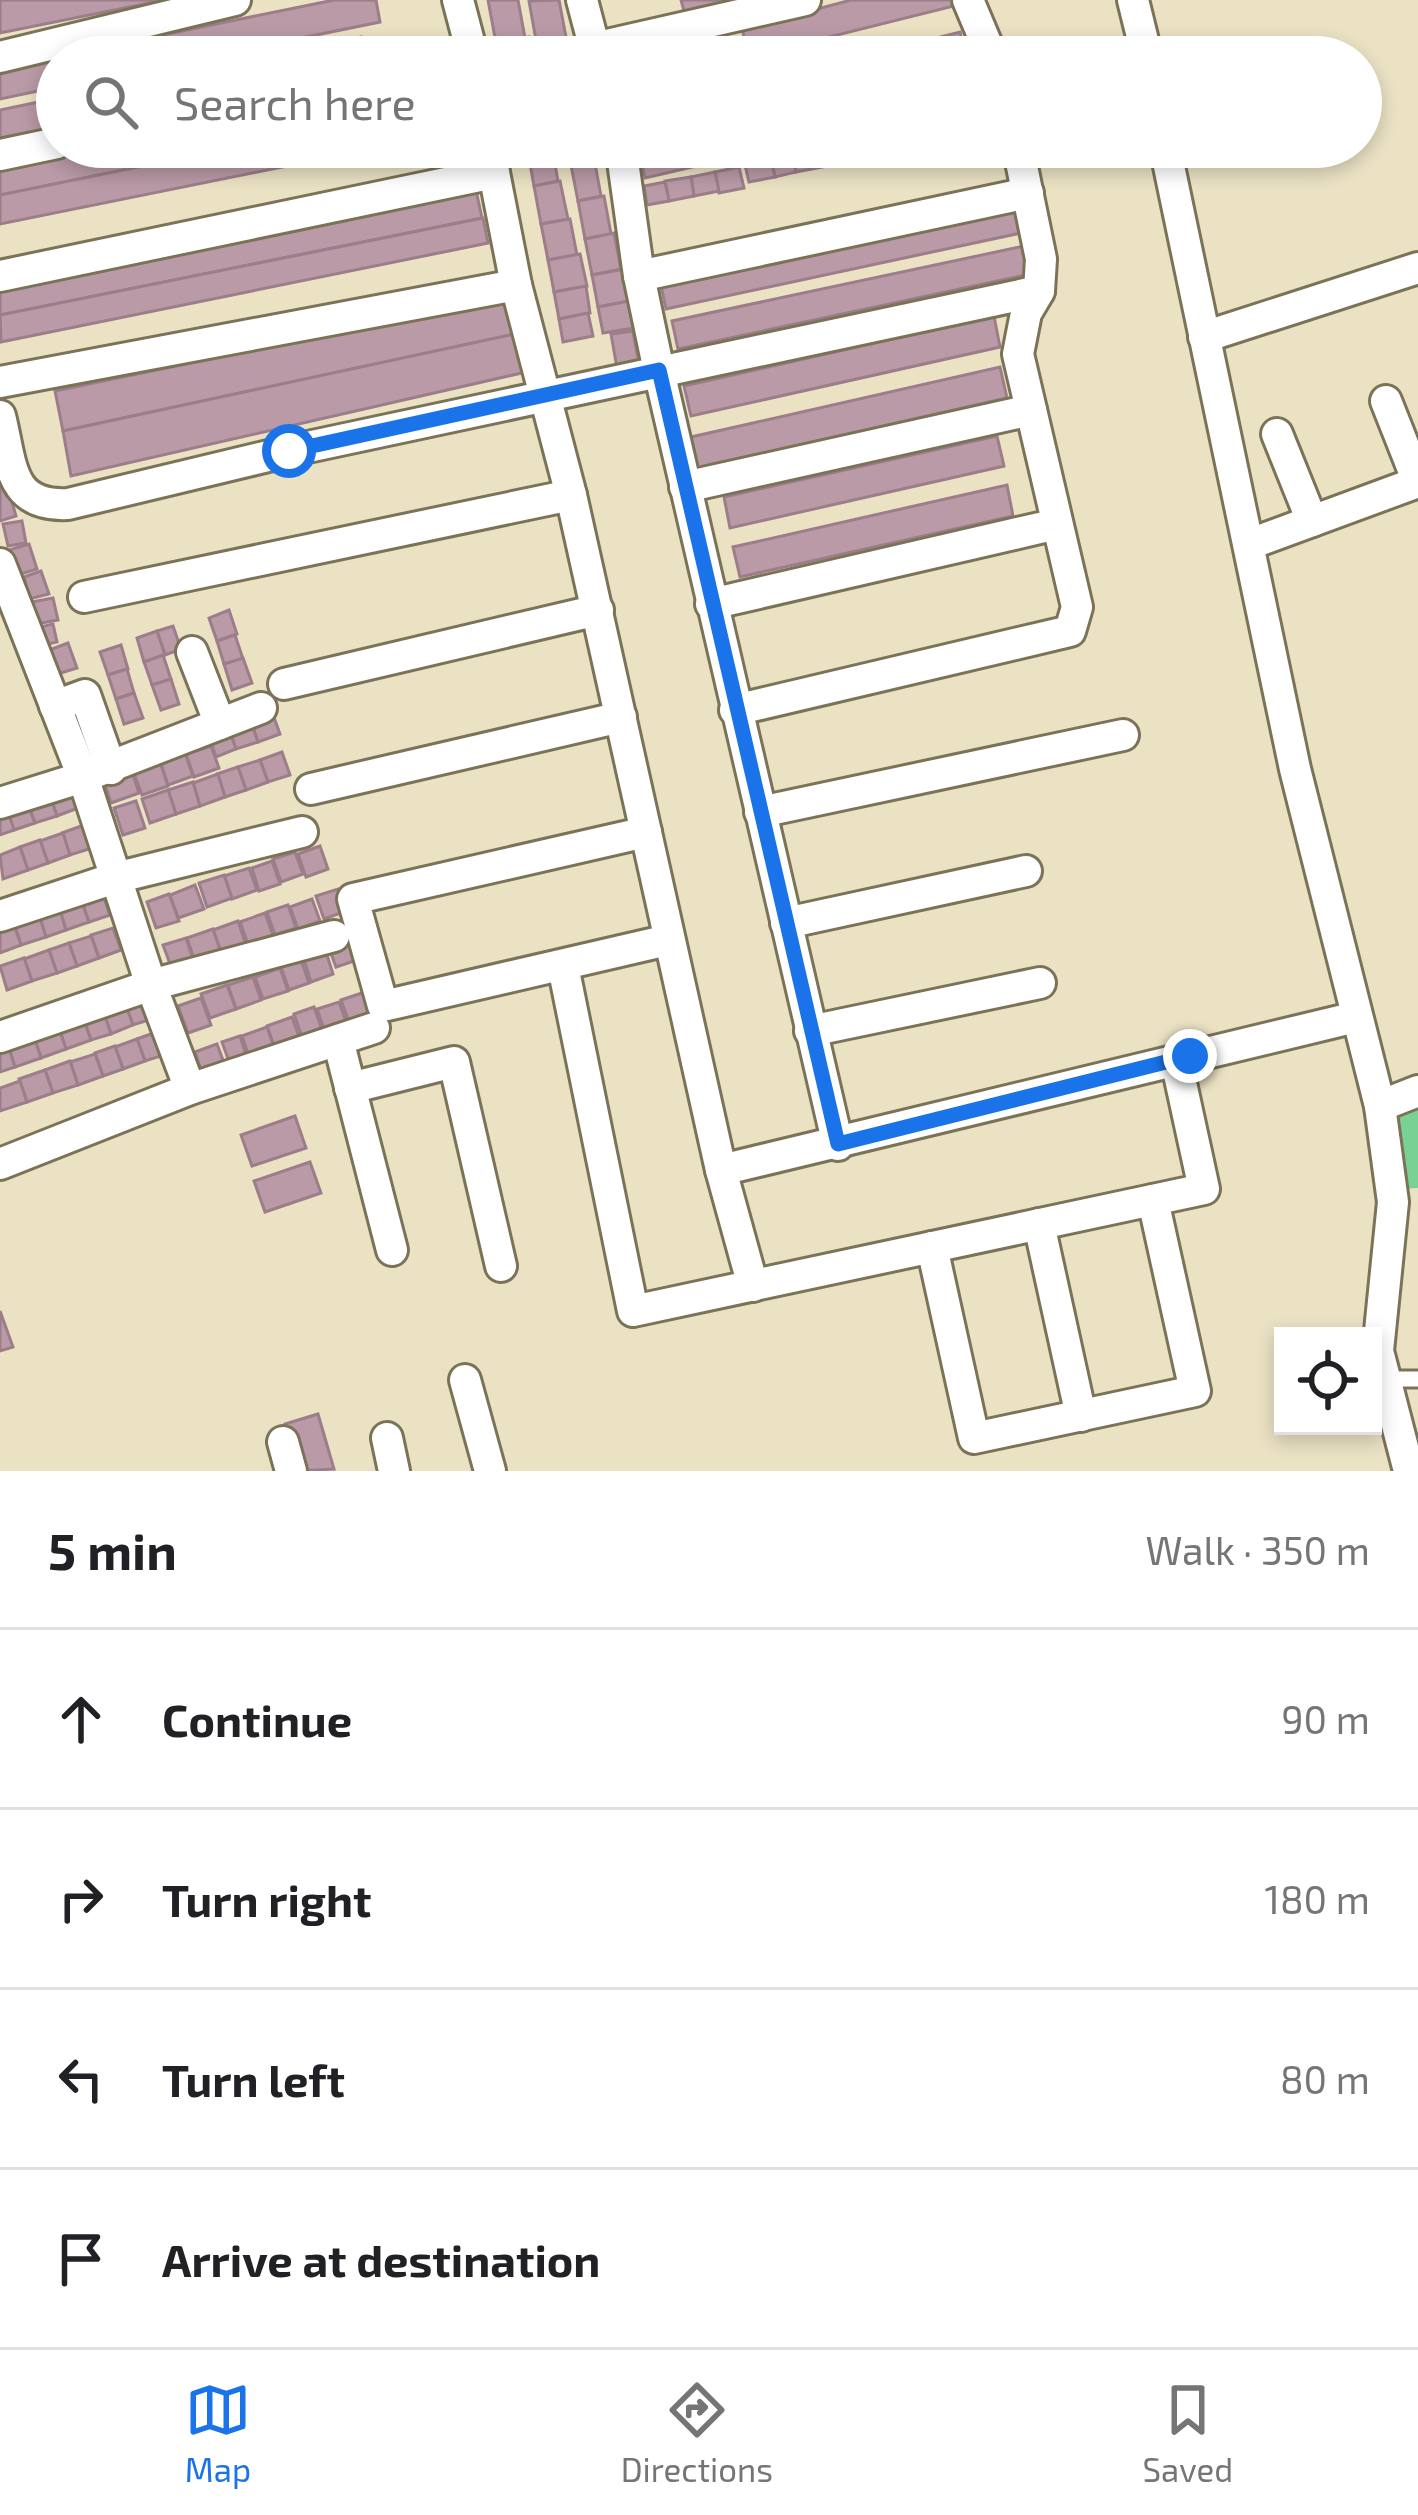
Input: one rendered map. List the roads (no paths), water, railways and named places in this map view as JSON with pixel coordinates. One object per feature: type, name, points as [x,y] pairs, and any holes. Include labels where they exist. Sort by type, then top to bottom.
[{"type":"street","points":[[87,36],[235,0]]},
{"type":"street","points":[[458,0],[465,36]]},
{"type":"street","points":[[582,0],[592,36]]},
{"type":"street","points":[[663,36],[806,0]]},
{"type":"street","points":[[968,0],[983,36]]},
{"type":"street","points":[[1132,0],[1141,36]]},
{"type":"street","points":[[0,57],[36,48]]},
{"type":"street","points":[[0,155],[36,147]]},
{"type":"street","points":[[0,276],[458,168]]},
{"type":"street","points":[[494,168],[516,285],[572,495],[721,1170],[753,1286]]},
{"type":"street","points":[[624,168],[638,276],[838,1144]]},
{"type":"street","points":[[735,710],[1070,632],[1077,607],[1018,355],[1026,314],[1039,291],[1041,259],[1023,168]]},
{"type":"street","points":[[1169,168],[1295,769],[1379,1106],[1393,1202],[1378,1352],[1409,1471]]},
{"type":"street","points":[[638,276],[1028,193]]},
{"type":"street","points":[[1204,337],[1418,268]]},
{"type":"street","points":[[0,382],[516,285]]},
{"type":"street","points":[[0,416],[16,479],[28,496],[42,505],[68,503],[659,370],[1039,291]]},
{"type":"street","points":[[1250,544],[1418,482],[1386,401]]},
{"type":"street","points":[[685,488],[1031,410]]},
{"type":"street","points":[[1277,434],[1312,521]]},
{"type":"street","points":[[84,597],[572,495]]},
{"type":"street","points":[[711,604],[1057,524]]},
{"type":"street","points":[[0,563],[56,706],[85,695],[115,878],[190,1089]]},
{"type":"street","points":[[284,684],[598,610]]},
{"type":"street","points":[[192,652],[220,724]]},
{"type":"street","points":[[0,803],[97,773],[260,708]]},
{"type":"street","points":[[311,789],[621,717]]},
{"type":"street","points":[[760,812],[1123,735]]},
{"type":"street","points":[[0,916],[115,878],[302,832]]},
{"type":"street","points":[[646,832],[353,899],[382,1006],[668,940]]},
{"type":"street","points":[[786,923],[1026,871]]},
{"type":"street","points":[[0,1037],[151,986],[334,936]]},
{"type":"street","points":[[563,965],[633,1311],[1204,1189],[1176,1060]]},
{"type":"street","points":[[810,1031],[1040,983]]},
{"type":"street","points":[[721,1170],[1356,1017]]},
{"type":"street","points":[[0,1164],[190,1089],[374,1028]]},
{"type":"street","points":[[338,1040],[392,1250]]},
{"type":"street","points":[[350,1088],[454,1062],[500,1266]]},
{"type":"street","points":[[1379,1106],[1418,1091]]},
{"type":"street","points":[[932,1247],[974,1438],[1195,1391],[1153,1200]]},
{"type":"street","points":[[1039,1224],[1081,1415]]},
{"type":"street","points":[[465,1380],[490,1471]]},
{"type":"street","points":[[387,1438],[394,1471]]},
{"type":"lane","points":[[1385,1379],[1418,1379]]}]
